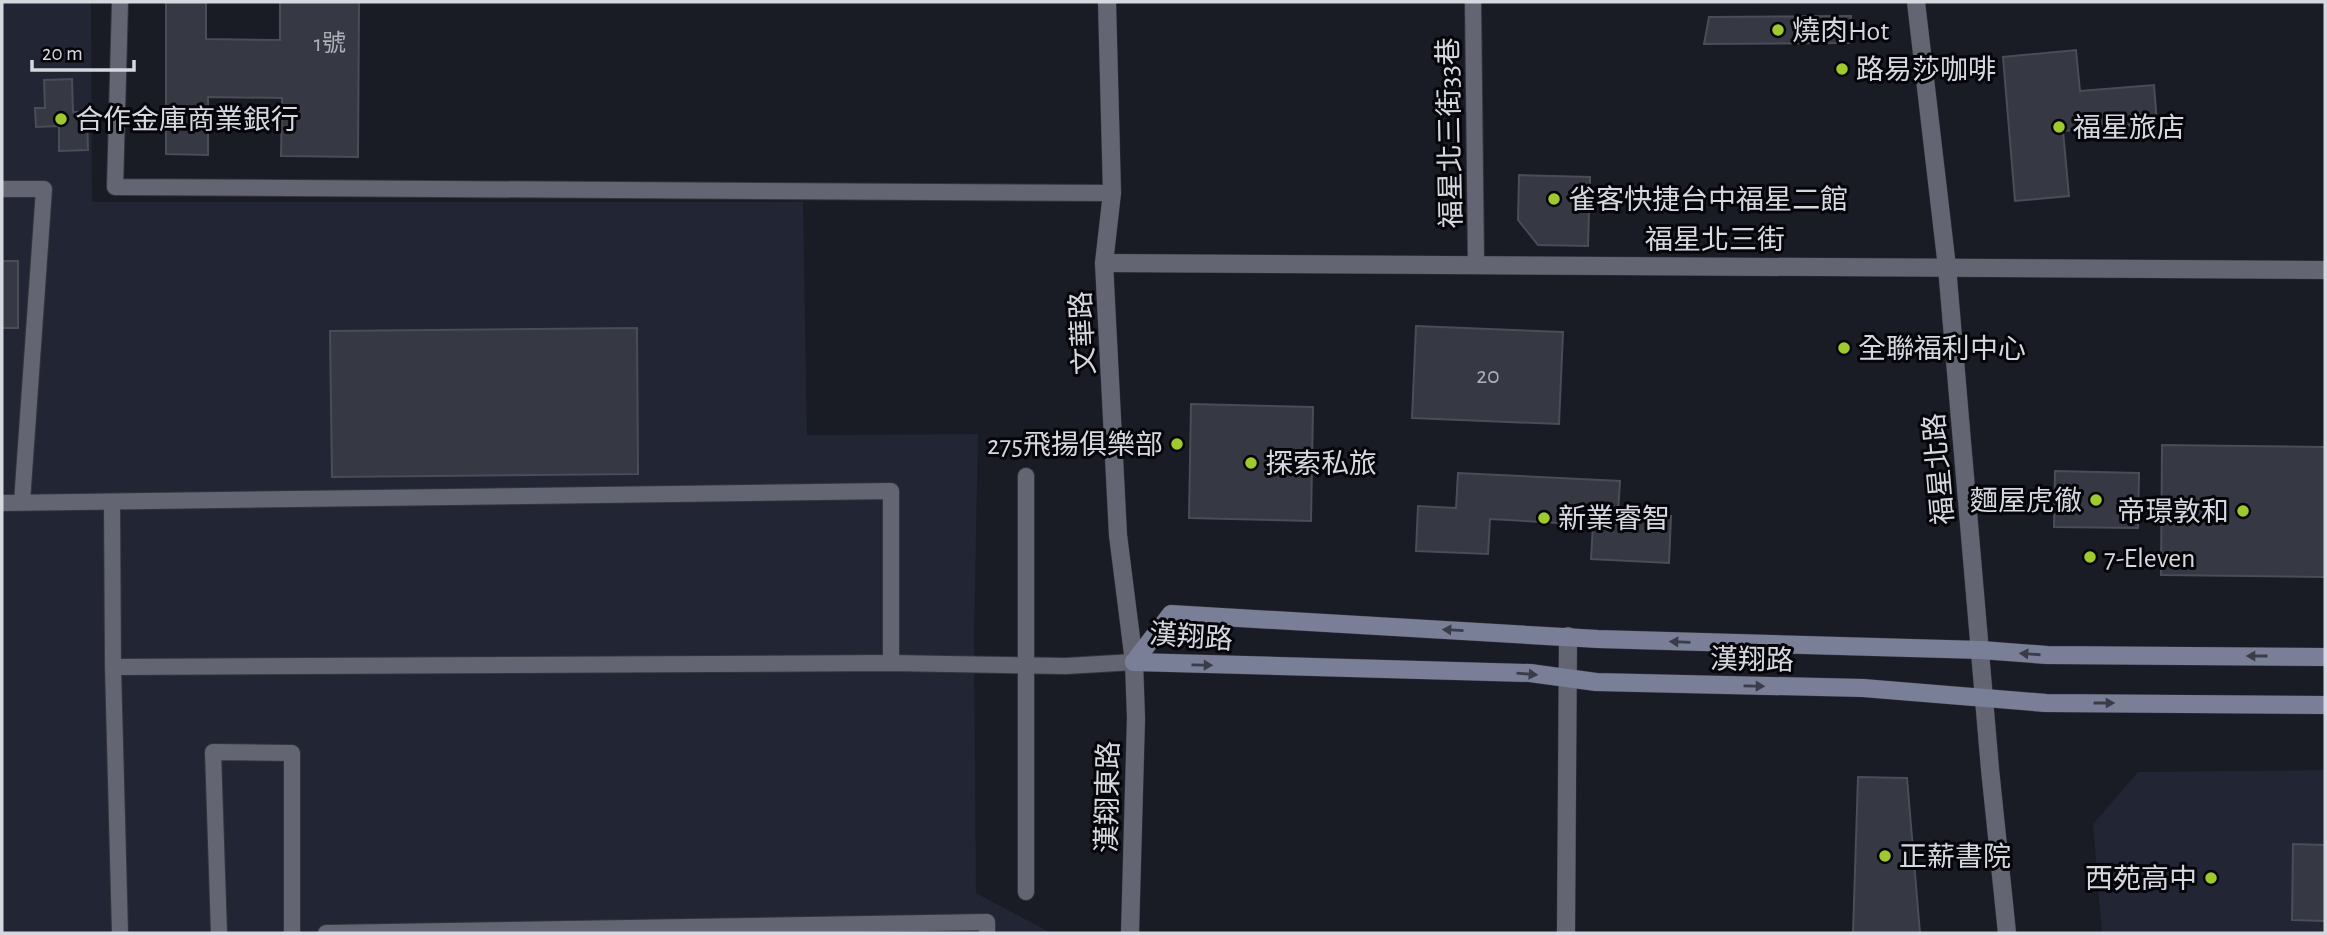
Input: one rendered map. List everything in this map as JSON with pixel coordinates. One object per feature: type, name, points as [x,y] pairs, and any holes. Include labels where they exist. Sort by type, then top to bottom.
[{"type":"street","name":"文華路","points":[[1107,2],[1112,193],[1104,263],[1118,535],[1134,662]]},
{"type":"street","name":"福星北路","points":[[1916,2],[1948,267],[2007,933]]},
{"type":"street","name":"福星北三街","points":[[1104,263],[1476,263],[2325,270]]},
{"type":"street","name":"漢翔路","points":[[1134,662],[1171,614],[1612,640],[1981,650],[2064,655],[2325,657]]},
{"type":"street","points":[[1566,933],[1568,636]]},
{"type":"street","name":"漢翔路","points":[[1134,662],[1530,673],[1568,680],[1863,688],[2046,703],[2325,705]]},
{"type":"street","name":"漢翔東路","points":[[1130,933],[1136,718],[1134,662]]},
{"type":"lane","points":[[120,2],[114,187],[1112,193]]},
{"type":"lane","name":"福星北三街33巷","points":[[1473,2],[1476,263]]},
{"type":"lane","points":[[2,189],[44,188],[22,502]]},
{"type":"lane","points":[[1026,475],[1026,892]]},
{"type":"lane","points":[[2,503],[891,491],[891,663]]},
{"type":"lane","points":[[112,502],[120,933]]},
{"type":"lane","points":[[113,667],[891,663],[1066,666],[1134,662]]},
{"type":"lane","points":[[219,933],[213,752],[292,753],[292,933]]},
{"type":"lane","points":[[326,933],[987,922],[987,933]]},
{"type":"shaded area","points":[[2,2],[91,2],[92,202],[803,202],[807,435],[978,434],[974,638],[976,893],[1051,933],[2,933]]},
{"type":"shaded area","name":"西苑高中","points":[[2325,770],[2325,933],[2102,933],[2093,824],[2138,772]]},
{"type":"building","points":[[166,2],[206,2],[206,39],[280,40],[280,2],[359,2],[358,157],[281,156],[282,98],[208,97],[208,155],[166,154]]},
{"type":"building","name":"燒肉Hot","points":[[1851,16],[1849,43],[1704,44],[1709,17]]},
{"type":"building","name":"福星旅店","points":[[2076,50],[2080,91],[2154,85],[2157,123],[2063,131],[2069,196],[2015,201],[2003,57]]},
{"type":"building","name":"合作金庫商業銀行","points":[[72,79],[73,112],[87,112],[88,150],[59,151],[59,126],[36,127],[35,108],[45,108],[44,80]]},
{"type":"building","name":"雀客快捷台中福星二館","points":[[1519,175],[1590,177],[1588,246],[1538,245],[1518,220]]},
{"type":"building","points":[[2,261],[18,261],[18,328],[2,328]]},
{"type":"building","points":[[1416,326],[1563,332],[1559,424],[1412,418]]},
{"type":"building","points":[[637,328],[638,474],[332,477],[330,331]]},
{"type":"building","name":"探索私旅","points":[[1191,404],[1313,407],[1311,521],[1189,518]]},
{"type":"building","name":"帝璟敦和","points":[[2162,445],[2325,447],[2325,577],[2161,575]]},
{"type":"building","name":"麵屋虎徹","points":[[2055,471],[2139,473],[2138,528],[2054,527]]},
{"type":"building","name":"新業睿智","points":[[1458,473],[1620,481],[1618,513],[1671,516],[1669,563],[1591,559],[1593,525],[1490,519],[1488,554],[1416,551],[1418,506],[1456,508]]},
{"type":"building","name":"正薪書院","points":[[1858,777],[1907,778],[1920,933],[1853,933]]},
{"type":"building","points":[[2293,844],[2325,845],[2325,921],[2292,920]]},
{"type":"place","name":"燒肉Hot","points":[[1778,30]]},
{"type":"place","name":"路易莎咖啡","points":[[1842,69]]},
{"type":"place","name":"合作金庫商業銀行","points":[[61,119]]},
{"type":"place","name":"福星旅店","points":[[2059,127]]},
{"type":"place","name":"雀客快捷台中福星二館","points":[[1554,199]]},
{"type":"place","name":"全聯福利中心","points":[[1844,348]]},
{"type":"place","name":"275飛揚俱樂部","points":[[1177,444]]},
{"type":"place","name":"探索私旅","points":[[1251,463]]},
{"type":"place","name":"麵屋虎徹","points":[[2096,500]]},
{"type":"place","name":"帝璟敦和","points":[[2243,511]]},
{"type":"place","name":"新業睿智","points":[[1544,518]]},
{"type":"place","name":"7-Eleven","points":[[2090,557]]},
{"type":"place","name":"正薪書院","points":[[1885,856]]},
{"type":"place","name":"西苑高中","points":[[2211,878]]}]
